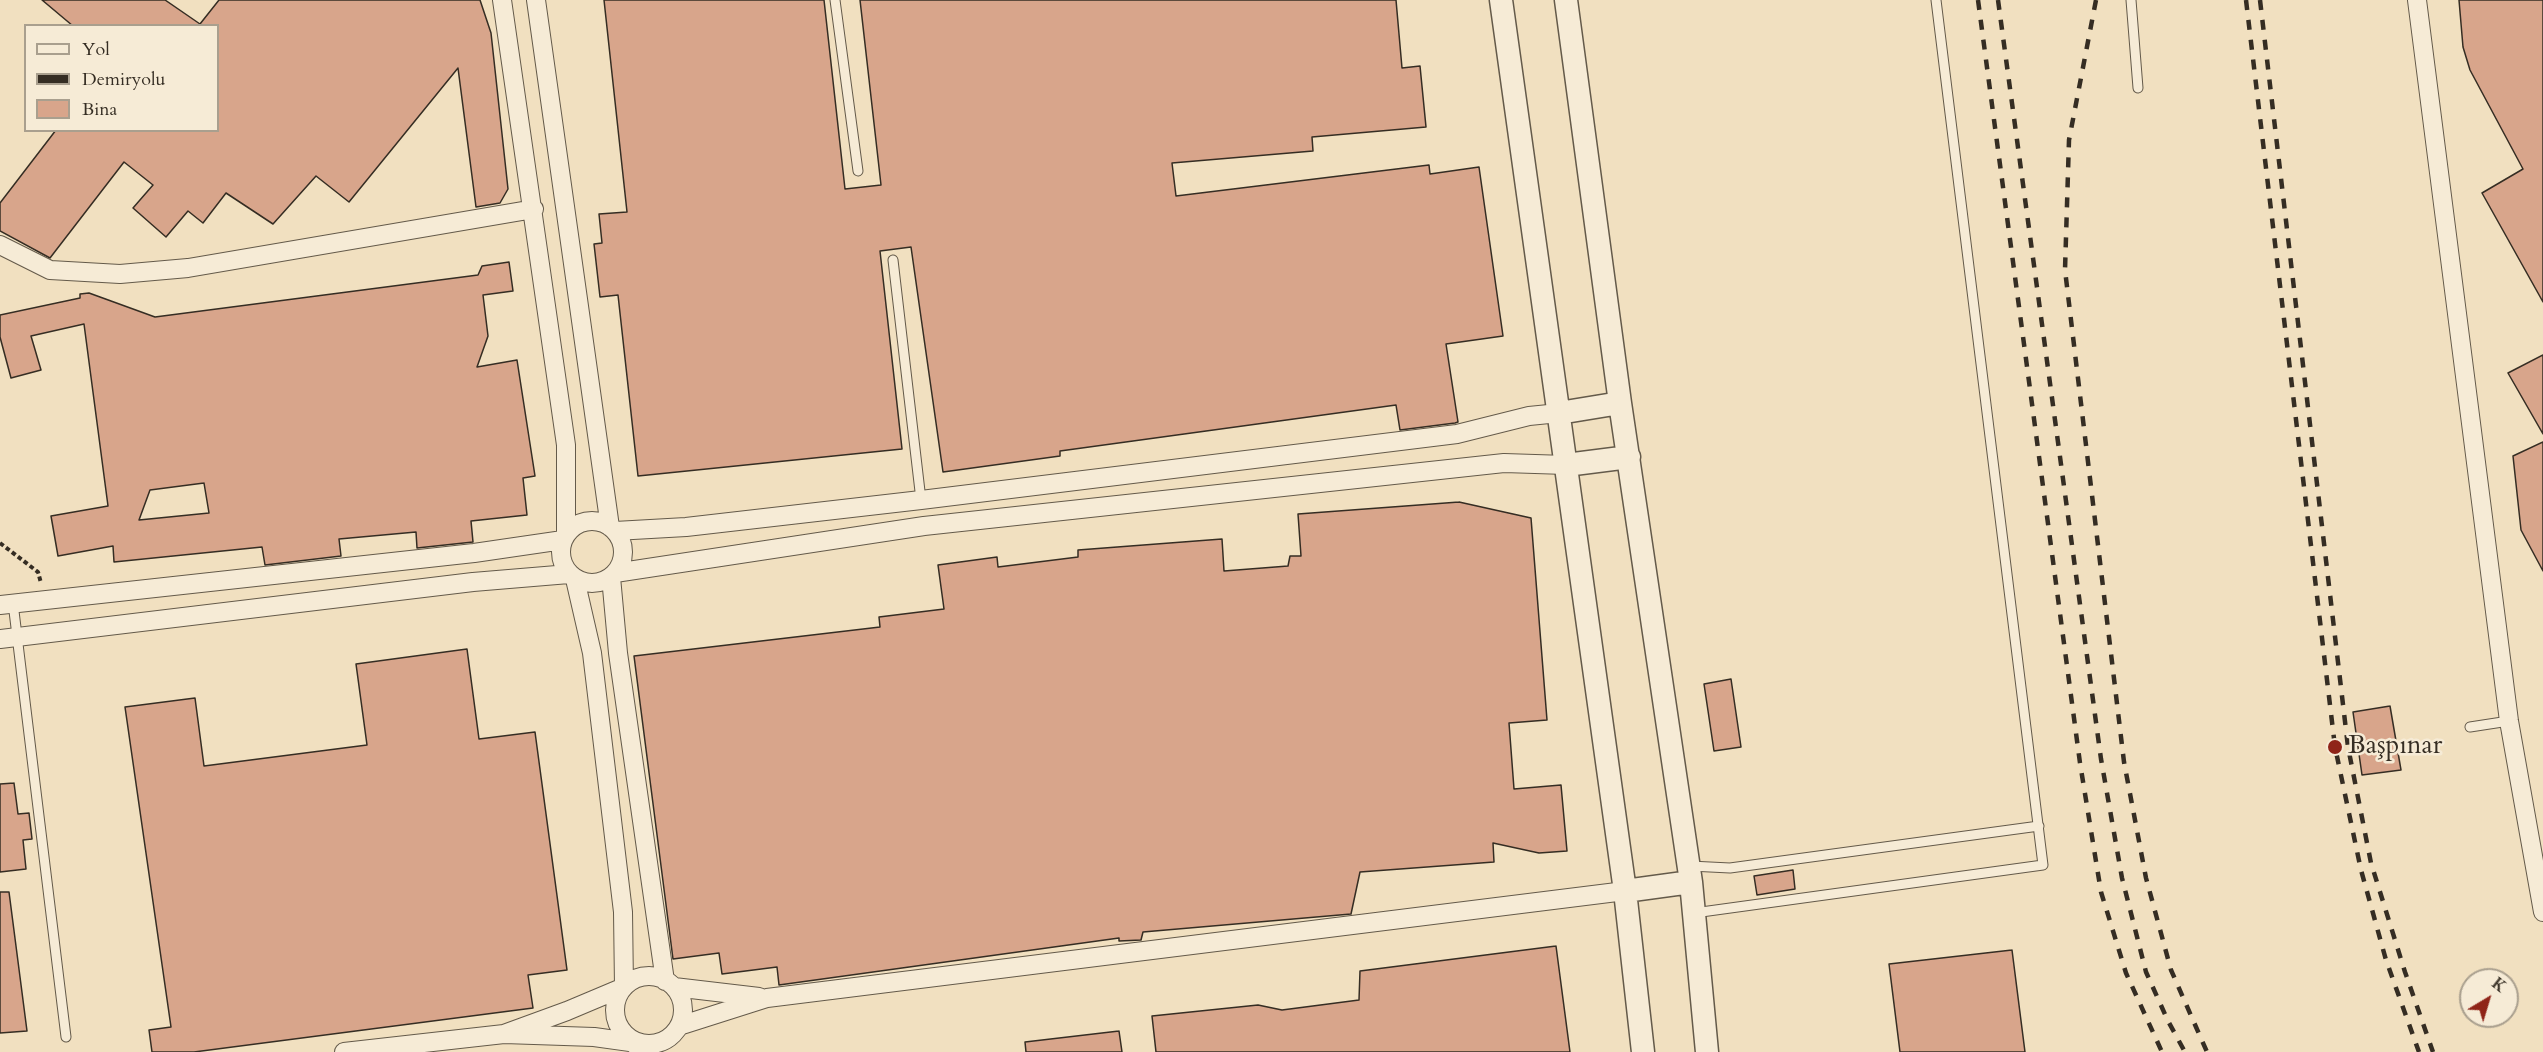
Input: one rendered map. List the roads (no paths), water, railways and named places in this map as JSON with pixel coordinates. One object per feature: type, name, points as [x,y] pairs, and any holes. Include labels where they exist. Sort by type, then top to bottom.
[{"type":"street","points":[[502,0],[566,445],[565,537],[562,561],[572,576],[592,653],[621,900],[624,987],[615,1003],[615,1014],[619,1027],[638,1047]]},
{"type":"street","points":[[536,0],[612,529],[620,539],[622,556],[613,575],[618,652],[669,984],[682,1005],[675,1038]]},
{"type":"street","points":[[1501,0],[1625,891],[1643,1052]]},
{"type":"street","points":[[1566,0],[1620,403],[1689,874],[1707,1052]]},
{"type":"street","points":[[2417,0],[2510,721],[2543,912]]},
{"type":"street","points":[[0,245],[50,270],[120,274],[188,268],[534,210]]},
{"type":"street","points":[[7,604],[474,553],[565,537],[573,527],[592,521],[612,529],[686,527],[1457,434],[1530,416],[1620,403]]},
{"type":"street","points":[[9,638],[473,582],[572,576],[593,584],[613,575],[924,526],[1504,463],[1566,465],[1629,457]]},
{"type":"street","points":[[921,500],[924,526]]},
{"type":"street","points":[[307,571],[312,602]]},
{"type":"street","points":[[504,1034],[567,1011],[624,987],[640,977],[649,976],[669,984],[766,998],[1625,891],[1689,874]]},
{"type":"street","points":[[344,1052],[504,1034],[594,1037],[638,1047],[675,1038],[766,998]]},
{"type":"lane","points":[[836,0],[858,171]]},
{"type":"lane","points":[[1694,913],[2043,865],[1936,0]]},
{"type":"lane","points":[[2131,0],[2138,88]]},
{"type":"lane","points":[[893,260],[921,500]]},
{"type":"lane","points":[[7,604],[9,638],[66,1037]]},
{"type":"lane","points":[[2470,727],[2510,721]]},
{"type":"lane","points":[[1689,874],[2039,826]]},
{"type":"railway","points":[[1978,0],[2080,763],[2101,892],[2126,973],[2162,1052]]},
{"type":"railway","points":[[1998,0],[2101,759],[2122,878],[2146,972],[2185,1052]]},
{"type":"railway","points":[[2096,0],[2069,140],[2065,270],[2124,762],[2146,878],[2171,970],[2207,1052]]},
{"type":"railway","points":[[2246,0],[2335,747],[2361,870],[2386,960],[2419,1052]]},
{"type":"railway","points":[[2260,0],[2348,747],[2371,863],[2433,1052]]},
{"type":"place","name":"Başpınar","points":[[2335,747]]}]
